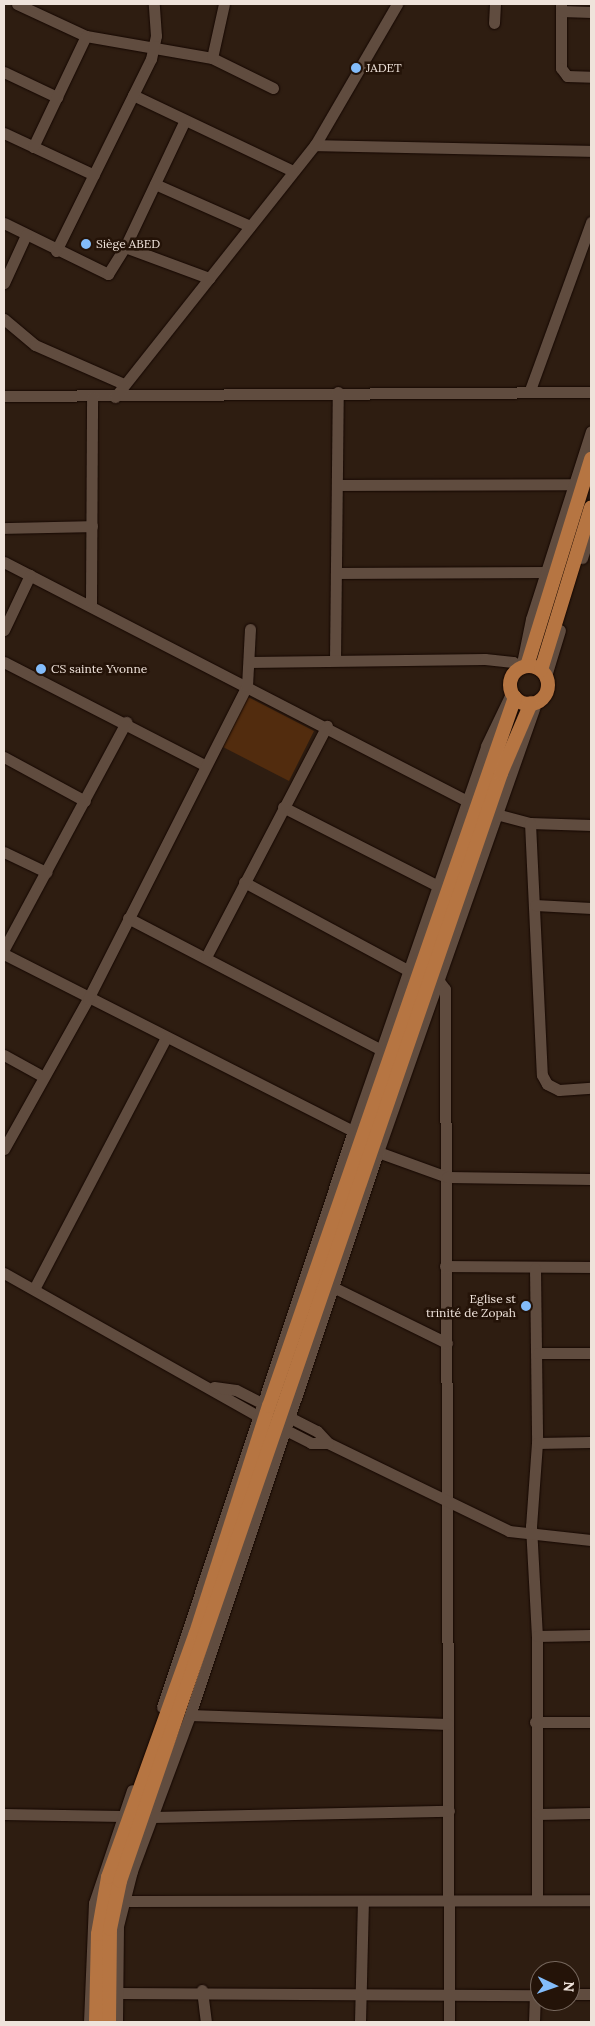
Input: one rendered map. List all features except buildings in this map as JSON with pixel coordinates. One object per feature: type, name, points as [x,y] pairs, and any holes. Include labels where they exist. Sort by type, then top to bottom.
[{"type":"main road","points":[[109,2022],[114,1901],[513,695],[512,676],[524,667],[591,459]]},
{"type":"main road","points":[[96,2022],[98,1934],[108,1877],[501,773],[533,703],[546,692],[543,673],[591,507]]},
{"type":"main road","points":[[524,667],[543,673]]},
{"type":"main road","points":[[513,695],[533,703]]},
{"type":"street","points":[[17,4],[86,36],[212,58],[273,88]]},
{"type":"street","points":[[56,251],[133,95],[154,48],[154,4]]},
{"type":"street","points":[[212,58],[224,4]]},
{"type":"street","points":[[115,397],[314,145],[397,4]]},
{"type":"street","points":[[494,23],[495,4]]},
{"type":"street","points":[[591,12],[561,8],[561,68],[567,76],[591,77]]},
{"type":"street","points":[[33,147],[86,36]]},
{"type":"street","points":[[4,72],[57,97]]},
{"type":"street","points":[[133,95],[293,171]]},
{"type":"street","points":[[4,223],[56,251],[108,274],[125,247],[185,120]]},
{"type":"street","points":[[4,133],[94,175]]},
{"type":"street","points":[[314,145],[591,152]]},
{"type":"street","points":[[155,184],[250,226]]},
{"type":"street","points":[[530,390],[591,222]]},
{"type":"street","points":[[4,283],[26,235]]},
{"type":"street","points":[[125,247],[209,278]]},
{"type":"street","points":[[4,319],[35,345],[124,384]]},
{"type":"street","points":[[4,396],[115,397],[530,390],[591,392]]},
{"type":"street","points":[[335,660],[338,392]]},
{"type":"street","points":[[91,603],[92,397]]},
{"type":"street","points":[[249,662],[485,659],[513,662],[524,667],[544,572],[591,431]]},
{"type":"street","points":[[337,485],[574,484]]},
{"type":"street","points":[[4,528],[92,526]]},
{"type":"street","points":[[543,673],[591,531]]},
{"type":"street","points":[[4,562],[91,603],[467,801]]},
{"type":"street","points":[[337,573],[544,572]]},
{"type":"street","points":[[4,630],[30,575]]},
{"type":"street","points":[[4,1149],[42,1076],[88,999],[204,765],[247,686],[250,629]]},
{"type":"street","points":[[4,662],[126,722],[204,765]]},
{"type":"street","points":[[117,2022],[118,1926],[123,1901],[190,1715],[353,1131],[467,801],[513,695]]},
{"type":"street","points":[[89,2022],[94,1903],[122,1816],[273,1416],[333,1287],[533,703]]},
{"type":"street","points":[[4,949],[126,722]]},
{"type":"street","points":[[206,957],[327,726]]},
{"type":"street","points":[[4,757],[85,801]]},
{"type":"street","points":[[283,807],[438,886]]},
{"type":"street","points":[[496,814],[530,824],[591,825]]},
{"type":"street","points":[[530,824],[542,1075],[547,1084],[559,1090],[591,1088]]},
{"type":"street","points":[[4,852],[46,872]]},
{"type":"street","points":[[244,882],[409,971]]},
{"type":"street","points":[[535,905],[591,908]]},
{"type":"street","points":[[128,918],[382,1050]]},
{"type":"street","points":[[4,954],[88,999],[353,1131]]},
{"type":"street","points":[[439,981],[445,989],[447,1178],[445,1266],[449,1500],[449,1811],[447,1903],[449,2022]]},
{"type":"street","points":[[34,1290],[166,1038]]},
{"type":"street","points":[[4,1055],[42,1076]]},
{"type":"street","points":[[378,1152],[447,1178],[591,1178]]},
{"type":"street","points":[[445,1266],[591,1267]]},
{"type":"street","points":[[535,1268],[538,1353],[532,1533],[537,1636],[535,1722],[538,1814],[537,1900]]},
{"type":"street","points":[[4,1273],[214,1387],[236,1390],[311,1443],[328,1443],[510,1531],[591,1540]]},
{"type":"street","points":[[333,1287],[447,1344]]},
{"type":"street","points":[[538,1353],[591,1354]]},
{"type":"street","points":[[536,1443],[591,1442]]},
{"type":"street","points":[[537,1636],[591,1635]]},
{"type":"street","points":[[190,1715],[448,1724]]},
{"type":"street","points":[[535,1722],[591,1722]]},
{"type":"street","points":[[153,1817],[449,1811]]},
{"type":"street","points":[[538,1814],[591,1813]]},
{"type":"street","points":[[4,1814],[122,1816]]},
{"type":"street","points":[[123,1901],[447,1903],[591,1900]]},
{"type":"street","points":[[360,2022],[363,1903]]},
{"type":"street","points":[[117,1993],[202,1990],[530,1995]]},
{"type":"street","points":[[202,1990],[206,2022]]},
{"type":"shaded area","points":[[248,697],[314,731],[289,781],[223,747]]},
{"type":"place","name":"JADET","points":[[356,68]]},
{"type":"place","name":"Siège ABED","points":[[86,244]]},
{"type":"place","name":"CS sainte Yvonne","points":[[41,669]]},
{"type":"place","name":"Eglise st trinité de Zopah","points":[[526,1306]]}]
